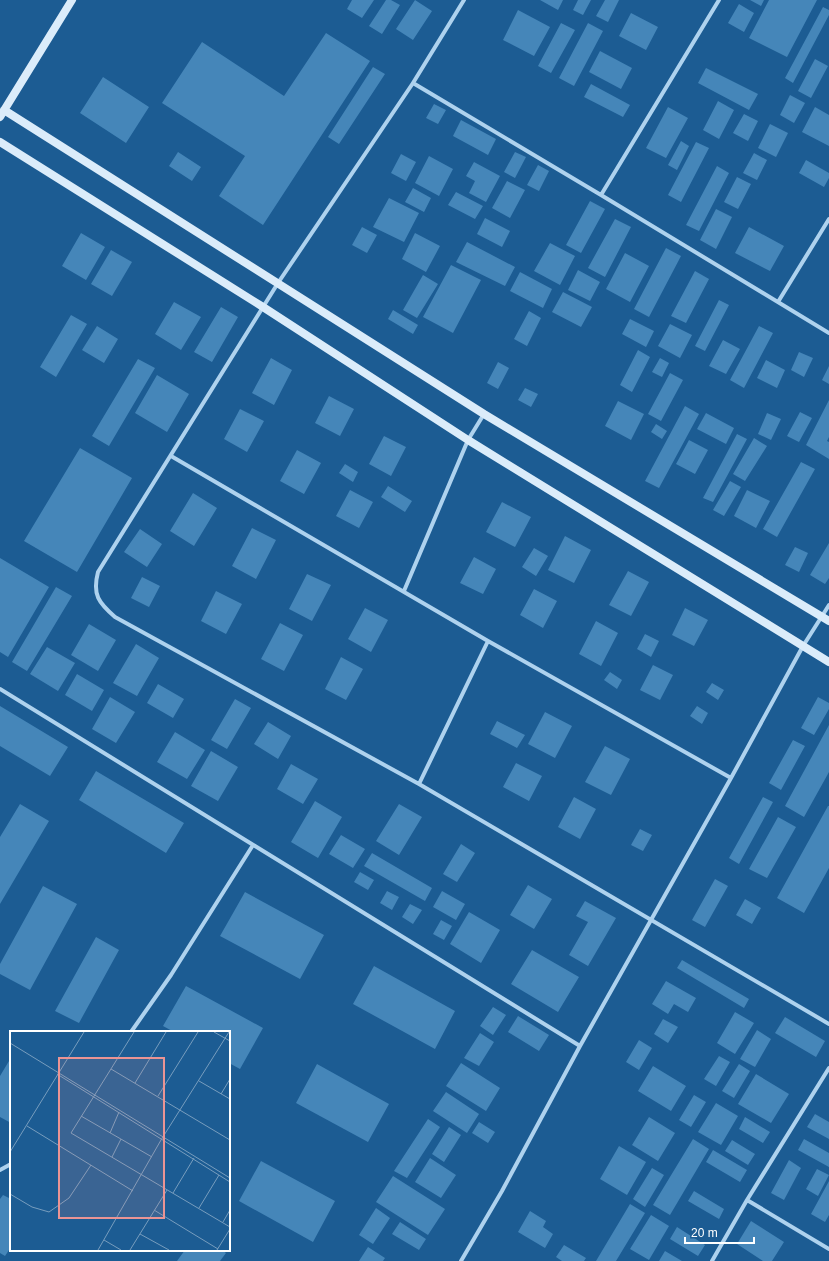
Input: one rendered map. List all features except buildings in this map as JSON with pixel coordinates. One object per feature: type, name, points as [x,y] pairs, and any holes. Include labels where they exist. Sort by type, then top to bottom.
[{"type":"street","points":[[72,0],[1,112],[278,283],[484,414],[829,621]]},
{"type":"street","points":[[464,0],[413,83],[278,283],[172,456],[98,572],[96,594],[102,606],[115,617],[419,784],[829,1024]]},
{"type":"street","points":[[601,195],[719,0]]},
{"type":"street","points":[[413,83],[829,333]]},
{"type":"street","points":[[0,142],[263,307],[468,440],[829,662]]},
{"type":"street","points":[[778,302],[829,219]]},
{"type":"street","points":[[404,591],[468,440],[484,414]]},
{"type":"street","points":[[172,456],[488,641],[731,778]]},
{"type":"street","points":[[460,1261],[502,1191],[580,1046],[731,778],[803,646],[829,605]]},
{"type":"street","points":[[419,784],[488,641]]},
{"type":"street","points":[[0,689],[580,1046]]},
{"type":"street","points":[[132,1031],[172,975],[253,844]]},
{"type":"street","points":[[712,1261],[747,1200],[829,1068]]},
{"type":"street","points":[[0,1170],[10,1165]]},
{"type":"street","points":[[747,1200],[829,1249]]}]
